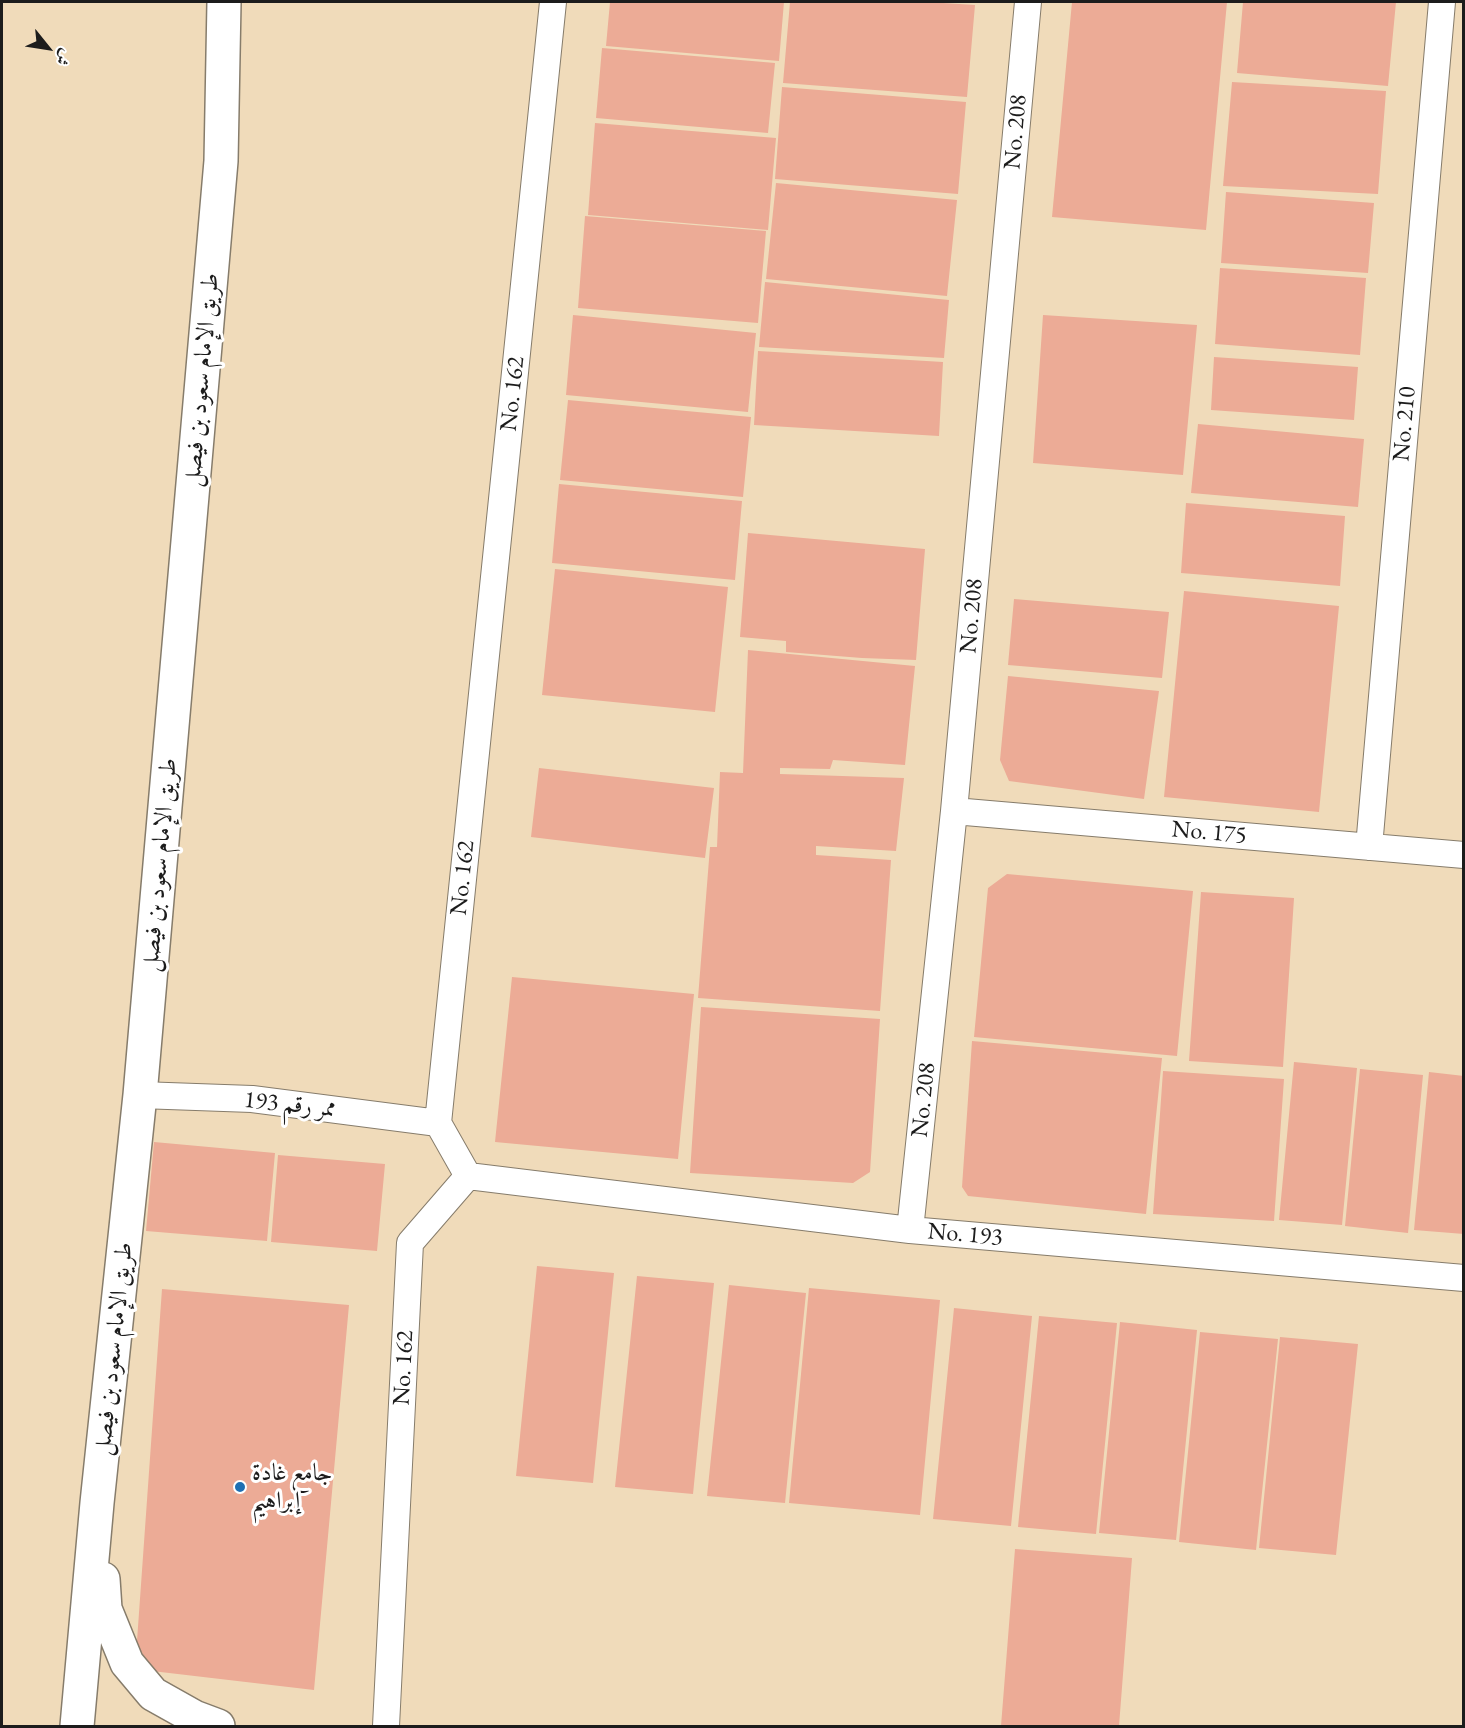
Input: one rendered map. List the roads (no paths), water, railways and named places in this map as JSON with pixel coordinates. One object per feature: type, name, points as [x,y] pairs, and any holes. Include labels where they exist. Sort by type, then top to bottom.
[{"type":"main road","name":"طريق الإمام سعود بن فيصل","points":[[77,1726],[97,1503],[140,1095],[221,161],[224,2]]},
{"type":"main road","points":[[97,1503],[102,1535],[105,1609],[126,1663],[153,1694],[194,1718],[218,1726]]},
{"type":"street","name":"No. 162","points":[[438,1123],[553,2]]},
{"type":"street","name":"No. 208","points":[[910,1230],[954,812],[1028,2]]},
{"type":"street","name":"No. 210","points":[[1369,847],[1442,2]]},
{"type":"street","name":"No. 175","points":[[954,812],[1464,855]]},
{"type":"street","name":"ممر رقم 193","points":[[140,1095],[252,1100],[438,1123]]},
{"type":"street","points":[[438,1123],[468,1176]]},
{"type":"street","name":"No. 162","points":[[386,1726],[410,1243],[468,1176]]},
{"type":"street","name":"No. 193","points":[[468,1176],[910,1230],[1464,1278]]},
{"type":"place","name":"جامع غادة إبراهيم","points":[[240,1487]]}]
